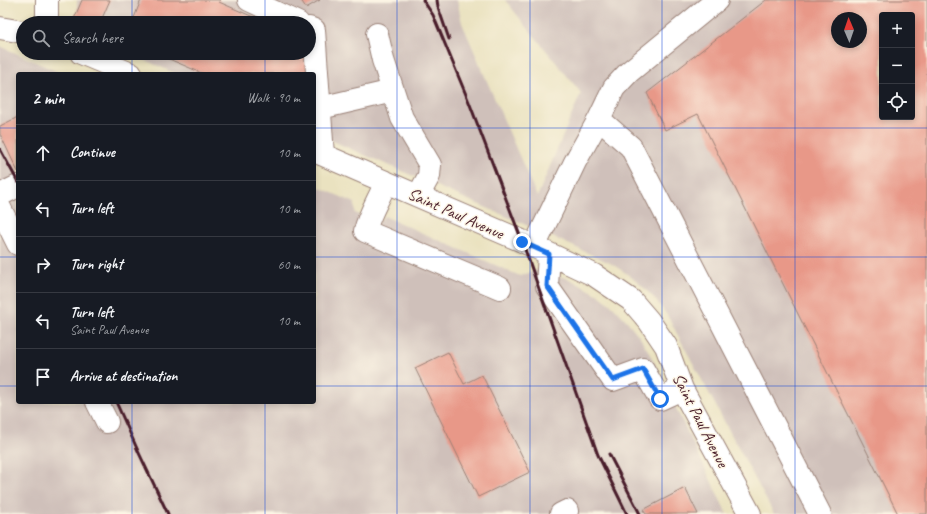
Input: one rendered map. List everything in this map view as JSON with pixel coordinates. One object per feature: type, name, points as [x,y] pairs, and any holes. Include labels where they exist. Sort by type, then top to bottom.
[{"type":"street","points":[[47,0],[48,16]]},
{"type":"street","points":[[249,0],[283,16]]},
{"type":"street","points":[[682,388],[660,399],[643,369],[613,380],[547,286],[542,251],[575,162],[614,88],[629,72],[717,0]]},
{"type":"street","points":[[0,28],[16,31]]},
{"type":"street","points":[[377,34],[383,60],[402,118],[430,165],[429,176],[418,196]]},
{"type":"street","points":[[316,56],[320,108],[318,153]]},
{"type":"street","points":[[98,60],[126,72]]},
{"type":"street","points":[[320,108],[393,91]]},
{"type":"street","points":[[599,119],[631,147],[820,514]]},
{"type":"street","name":"Saint Paul Avenue","points":[[318,153],[594,275],[631,300],[649,321],[666,346],[682,388],[750,514]]},
{"type":"street","points":[[386,182],[380,198],[368,220],[365,231],[500,288]]},
{"type":"street","points":[[0,195],[16,187]]},
{"type":"street","points":[[0,208],[16,240]]},
{"type":"street","points":[[98,404],[107,422]]},
{"type":"shaded area","points":[[77,0],[457,0],[462,23],[537,197],[581,93],[505,0],[927,0],[927,514],[774,514],[667,315],[655,299],[626,273],[610,263],[526,225],[316,134],[316,72],[172,72],[144,60],[316,60],[316,16],[79,16]]},
{"type":"shaded area","points":[[0,46],[16,53],[16,60],[31,60],[58,72],[16,72],[16,404],[316,404],[316,186],[355,203],[355,213],[377,224],[384,216],[520,276],[537,270],[569,279],[599,295],[614,307],[627,321],[649,352],[727,514],[0,514]]},
{"type":"building","points":[[82,0],[110,0],[103,16],[75,16]]},
{"type":"building","points":[[141,0],[220,0],[219,2],[251,16],[135,16]]},
{"type":"building","points":[[301,0],[320,0],[306,8]]},
{"type":"building","points":[[766,0],[927,0],[927,514],[898,514],[698,114],[665,130],[647,93]]},
{"type":"building","points":[[171,60],[306,60],[308,69],[307,72],[199,72]]},
{"type":"building","points":[[16,118],[16,168],[0,134],[0,126]]},
{"type":"building","points":[[448,352],[464,384],[482,375],[530,472],[478,497],[415,368]]},
{"type":"building","points":[[685,488],[698,514],[646,514],[643,510]]},
{"type":"railway","points":[[423,0],[433,15],[469,102],[522,241],[598,455],[627,514]]},
{"type":"railway","points":[[437,0],[449,39]]},
{"type":"railway","points":[[0,149],[16,178]]},
{"type":"railway","points":[[117,404],[168,514]]},
{"type":"railway","points":[[609,454],[640,514]]},
{"type":"route","points":[[522,242],[549,254],[547,286],[613,380],[643,369],[660,399]]}]
